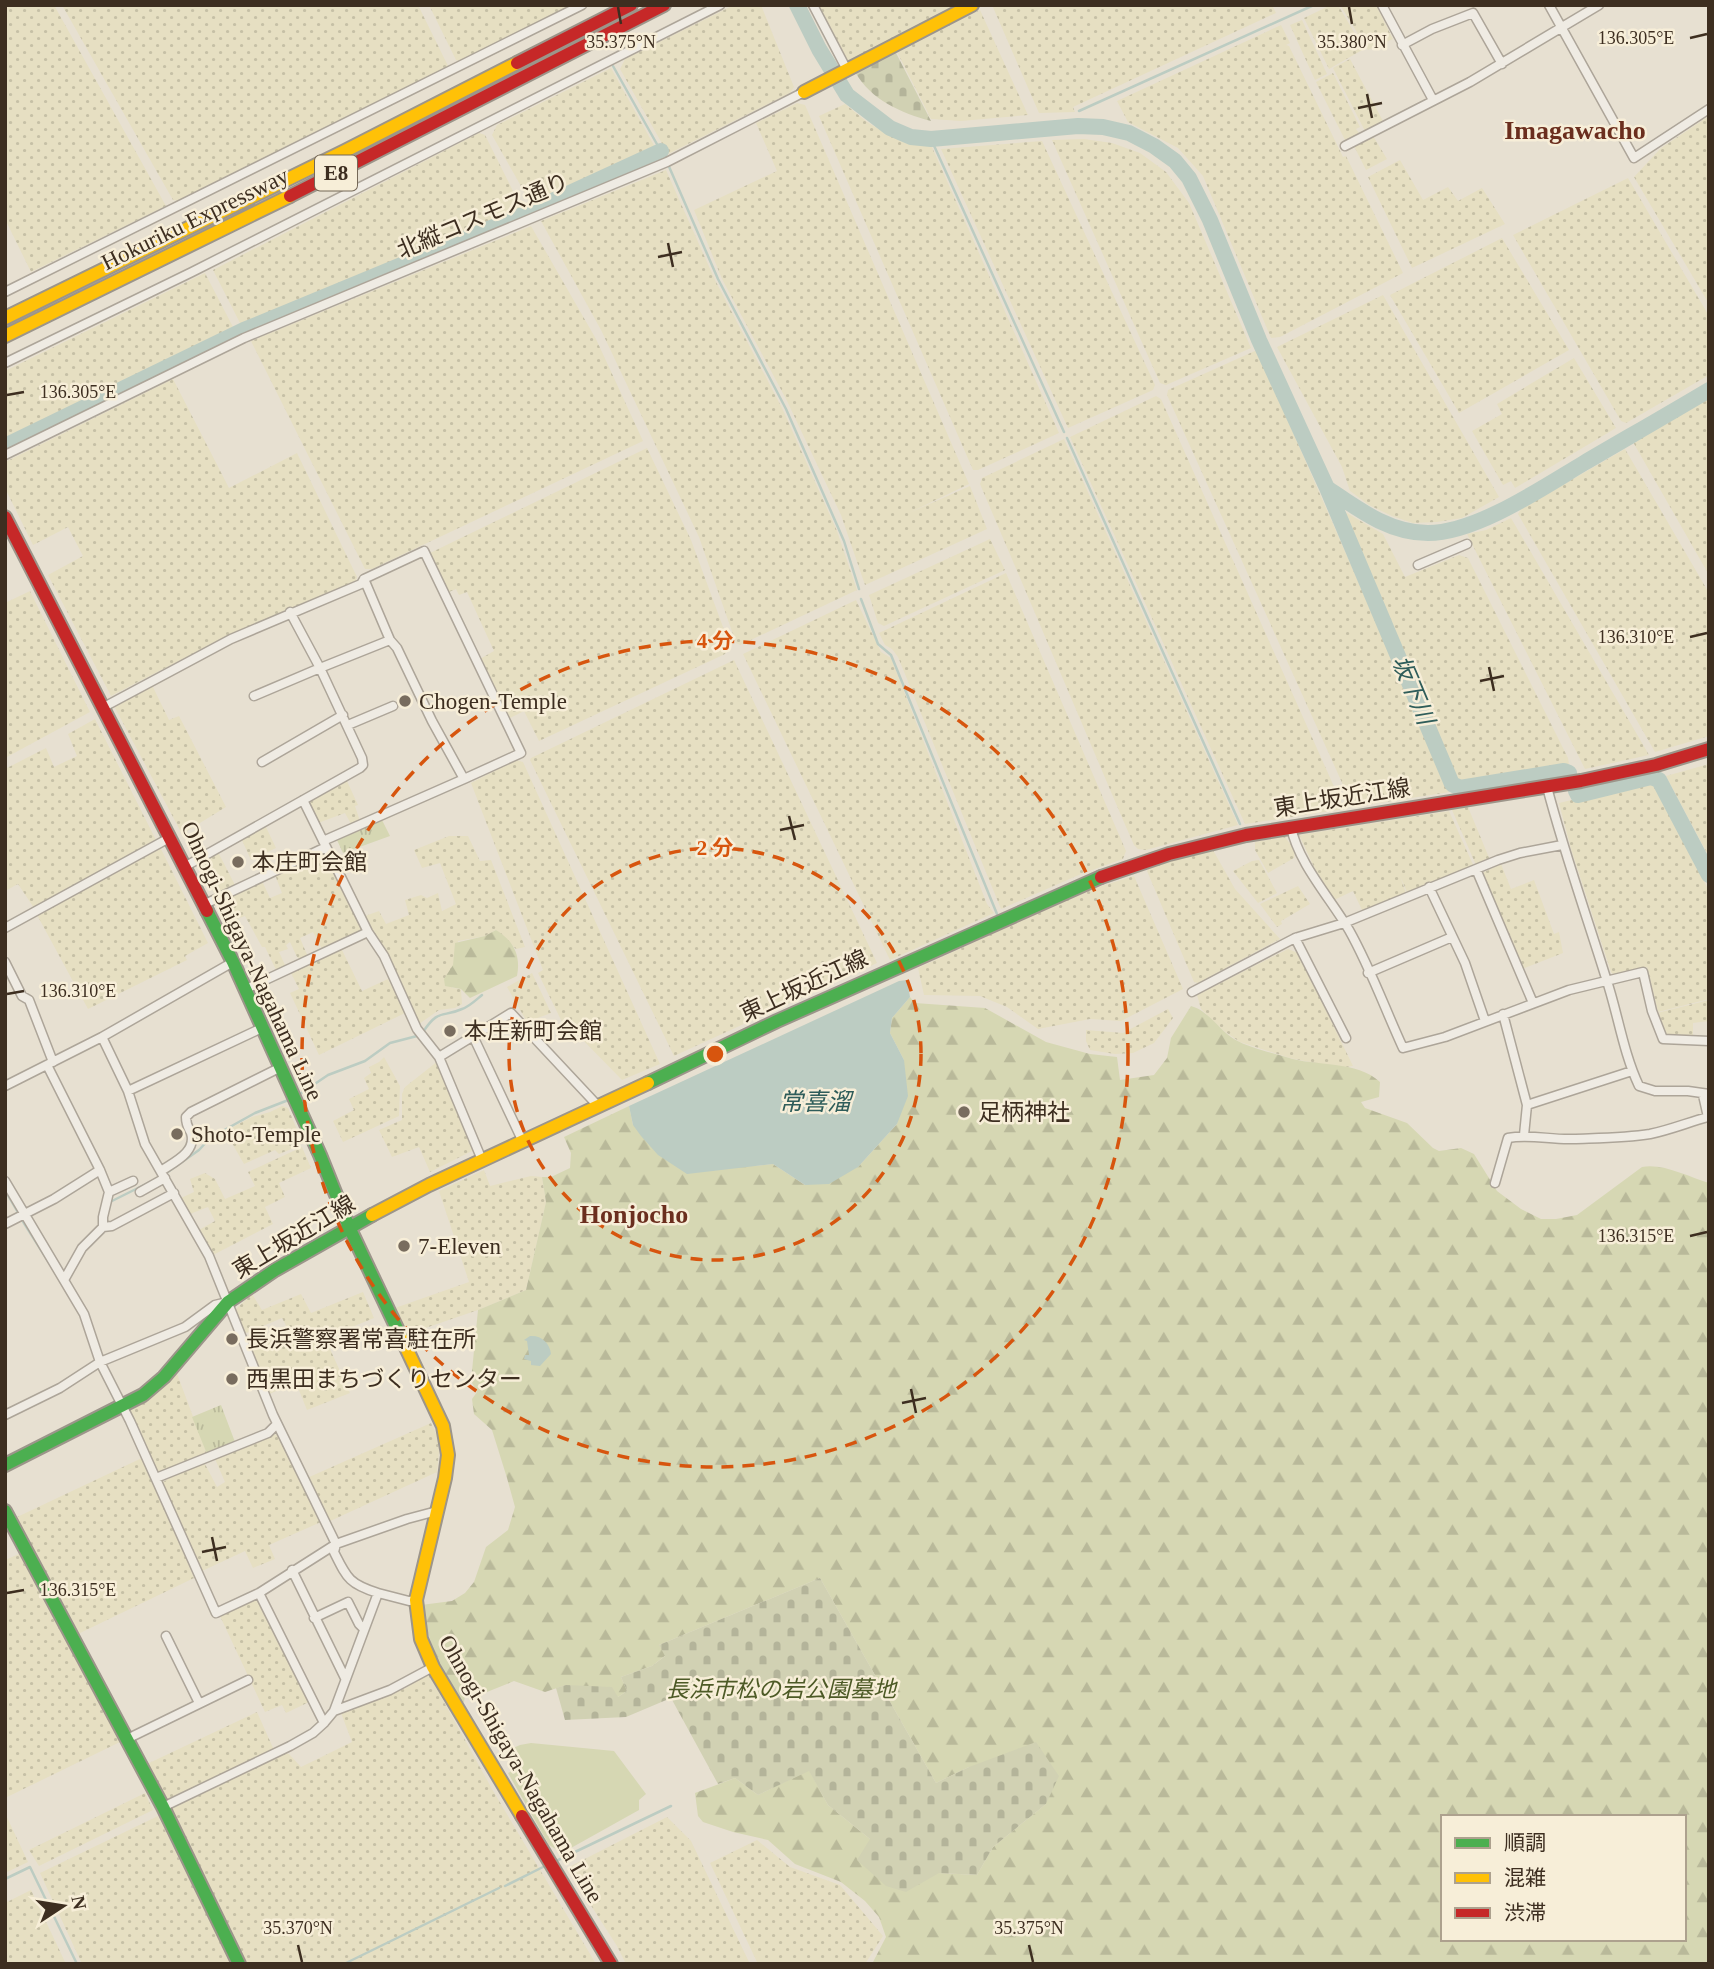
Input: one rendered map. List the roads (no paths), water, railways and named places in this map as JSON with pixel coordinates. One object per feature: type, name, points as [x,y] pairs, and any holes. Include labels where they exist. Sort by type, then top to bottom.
[{"type":"main road","name":"Hokuriku Expressway","points":[[5,318],[345,151],[631,5]]},
{"type":"main road","name":"Hokuriku Expressway","points":[[5,336],[271,205],[664,5]]},
{"type":"main road","name":"北縦コスモス通り","points":[[804,92],[972,5]]},
{"type":"main road","name":"Ohnogi-Shigaya-Nagahama Line","points":[[5,517],[233,962],[264,1027],[349,1227],[443,1426],[449,1455],[416,1600],[421,1639],[433,1667],[611,1964]]},
{"type":"main road","name":"東上坂近江線","points":[[5,1465],[143,1395],[164,1377],[228,1302],[275,1270],[349,1227],[482,1160],[777,1021],[1093,880],[1212,842],[1614,775],[1709,749]]},
{"type":"main road","points":[[5,1511],[163,1808],[239,1964]]},
{"type":"street","points":[[5,292],[582,5]]},
{"type":"street","points":[[5,363],[192,272],[720,5]]},
{"type":"street","points":[[813,5],[845,71]]},
{"type":"street","points":[[1382,5],[1433,100]]},
{"type":"street","points":[[1549,5],[1634,158],[1709,109]]},
{"type":"street","points":[[1345,146],[1502,64],[1600,5]]},
{"type":"street","points":[[1402,46],[1432,29],[1474,13],[1502,64]]},
{"type":"street","name":"北縦コスモス通り","points":[[5,455],[244,338],[667,162],[804,92]]},
{"type":"street","points":[[1418,565],[1466,544]]},
{"type":"street","points":[[102,708],[231,639],[361,584],[364,579],[424,551],[521,752],[324,844],[205,904]]},
{"type":"street","points":[[364,579],[390,640],[397,648],[464,779]]},
{"type":"street","points":[[186,866],[363,765],[348,725],[290,612]]},
{"type":"street","points":[[254,696],[390,640]]},
{"type":"street","points":[[348,725],[393,706]]},
{"type":"street","points":[[262,762],[343,715]]},
{"type":"street","points":[[1495,1184],[1508,1138],[1524,1135],[1546,1139],[1572,1139],[1647,1134],[1708,1117],[1706,1095],[1688,1091],[1655,1091],[1639,1086],[1632,1071],[1607,981],[1562,845],[1547,787]]},
{"type":"street","points":[[303,800],[368,932],[384,956],[416,1029],[439,1057],[482,1160]]},
{"type":"street","points":[[1290,827],[1308,866],[1344,923],[1403,1048],[1445,1037],[1569,990],[1643,972],[1652,1011],[1663,1039],[1709,1041]]},
{"type":"street","points":[[5,928],[171,837]]},
{"type":"street","points":[[1192,992],[1294,938],[1344,923],[1520,853],[1562,845]]},
{"type":"street","points":[[1476,869],[1534,1003]]},
{"type":"street","points":[[1429,887],[1474,985],[1485,1021]]},
{"type":"street","points":[[246,989],[368,932]]},
{"type":"street","points":[[1368,973],[1452,937]]},
{"type":"street","points":[[1294,938],[1346,1038]]},
{"type":"street","points":[[5,962],[22,996],[29,1000],[50,1064],[109,1192],[103,1217],[105,1227]]},
{"type":"street","points":[[5,1086],[102,1037],[233,962]]},
{"type":"street","points":[[439,1057],[511,1013],[599,1107]]},
{"type":"street","points":[[1503,1014],[1527,1104],[1524,1135]]},
{"type":"street","points":[[128,1091],[264,1027]]},
{"type":"street","points":[[472,1036],[523,1142]]},
{"type":"street","points":[[102,1037],[128,1091],[145,1144],[209,1256],[277,1424],[336,1544],[334,1552],[351,1582],[378,1593],[409,1601],[416,1600]]},
{"type":"street","points":[[140,1192],[192,1146],[192,1135],[186,1123],[186,1117],[191,1112],[281,1067]]},
{"type":"street","points":[[1527,1104],[1632,1071]]},
{"type":"street","points":[[5,1224],[22,1217],[100,1170]]},
{"type":"street","points":[[5,1181],[22,1217],[84,1314],[100,1362],[156,1478],[216,1613],[259,1592],[336,1544],[437,1511]]},
{"type":"street","points":[[109,1192],[133,1181]]},
{"type":"street","points":[[64,1280],[82,1248],[105,1227],[174,1193]]},
{"type":"street","points":[[6,1412],[60,1388],[100,1362],[185,1327],[215,1305],[228,1302]]},
{"type":"street","points":[[185,1327],[197,1337]]},
{"type":"street","points":[[156,1478],[268,1433],[277,1424]]},
{"type":"street","points":[[292,1570],[345,1678]]},
{"type":"street","points":[[259,1592],[324,1723]]},
{"type":"street","points":[[163,1808],[290,1746],[313,1733],[324,1723],[334,1711],[378,1593]]},
{"type":"street","points":[[314,1618],[348,1602],[364,1629]]},
{"type":"street","points":[[166,1636],[199,1703]]},
{"type":"street","points":[[334,1711],[390,1690],[433,1667]]},
{"type":"street","points":[[127,1739],[248,1680]]},
{"type":"water","name":"常喜溜","points":[[907,980],[910,997],[892,1018],[890,1033],[904,1060],[908,1096],[897,1124],[858,1167],[829,1184],[805,1185],[773,1164],[687,1174],[658,1155],[633,1125],[629,1106],[899,981]]},
{"type":"water","points":[[530,1336],[541,1338],[550,1350],[551,1354],[540,1366],[531,1365],[531,1361],[524,1359],[525,1355],[529,1355],[527,1341],[524,1340]]},
{"type":"waterway","points":[[797,5],[819,49],[847,95],[890,128],[911,137],[931,139],[1078,126]]},
{"type":"waterway","points":[[1079,111],[1314,5]]},
{"type":"waterway","points":[[613,66],[667,162],[718,279],[786,409],[844,541],[859,589]]},
{"type":"waterway","points":[[1078,121],[1078,126]]},
{"type":"waterway","points":[[1078,126],[1103,127],[1129,133],[1175,161],[1189,178],[1210,220],[1259,340],[1327,488],[1452,784],[1460,788],[1564,771],[1569,773]]},
{"type":"waterway","points":[[931,139],[1064,432]]},
{"type":"waterway","points":[[535,209],[661,151]]},
{"type":"waterway","points":[[5,446],[244,330],[525,214]]},
{"type":"waterway","points":[[1327,488],[1362,511],[1400,529],[1428,533],[1467,526],[1529,496],[1709,390]]},
{"type":"waterway","points":[[1067,438],[1240,824]]},
{"type":"waterway","points":[[861,599],[878,644],[891,655],[997,914]]},
{"type":"waterway","name":"坂下川","points":[[1576,791],[1578,795],[1651,777],[1659,780],[1709,875]]},
{"type":"waterway","points":[[423,1032],[437,1017],[465,1008],[482,995]]},
{"type":"waterway","points":[[297,1096],[328,1075],[365,1061],[390,1043],[417,1036]]},
{"type":"waterway","points":[[165,1174],[199,1150],[210,1138],[255,1113],[291,1099]]},
{"type":"waterway","points":[[110,1202],[150,1182]]},
{"type":"waterway","points":[[5,1190],[19,1214]]},
{"type":"waterway","points":[[22,1220],[48,1261]]},
{"type":"waterway","points":[[91,1245],[104,1229]]},
{"type":"waterway","points":[[554,1862],[671,1806]]},
{"type":"waterway","points":[[5,1879],[30,1867],[77,1964]]},
{"type":"waterway","points":[[505,1886],[543,1867]]},
{"type":"waterway","points":[[344,1964],[499,1888]]},
{"type":"place","name":"Chogen-Temple","points":[[405,701]]},
{"type":"place","name":"本庄町会館","points":[[238,862]]},
{"type":"place","name":"本庄新町会館","points":[[450,1031]]},
{"type":"place","name":"足柄神社","points":[[964,1112]]},
{"type":"place","name":"Shoto-Temple","points":[[177,1134]]},
{"type":"place","name":"7-Eleven","points":[[404,1246]]},
{"type":"place","name":"長浜警察署常喜駐在所","points":[[232,1339]]},
{"type":"place","name":"西黒田まちづくりセンター","points":[[232,1379]]},
{"type":"district","name":"Imagawacho","points":[[1575,130]]},
{"type":"district","name":"Honjocho","points":[[634,1214]]},
{"type":"park label","name":"長浜市松の岩公園墓地","points":[[781,1689]]}]
